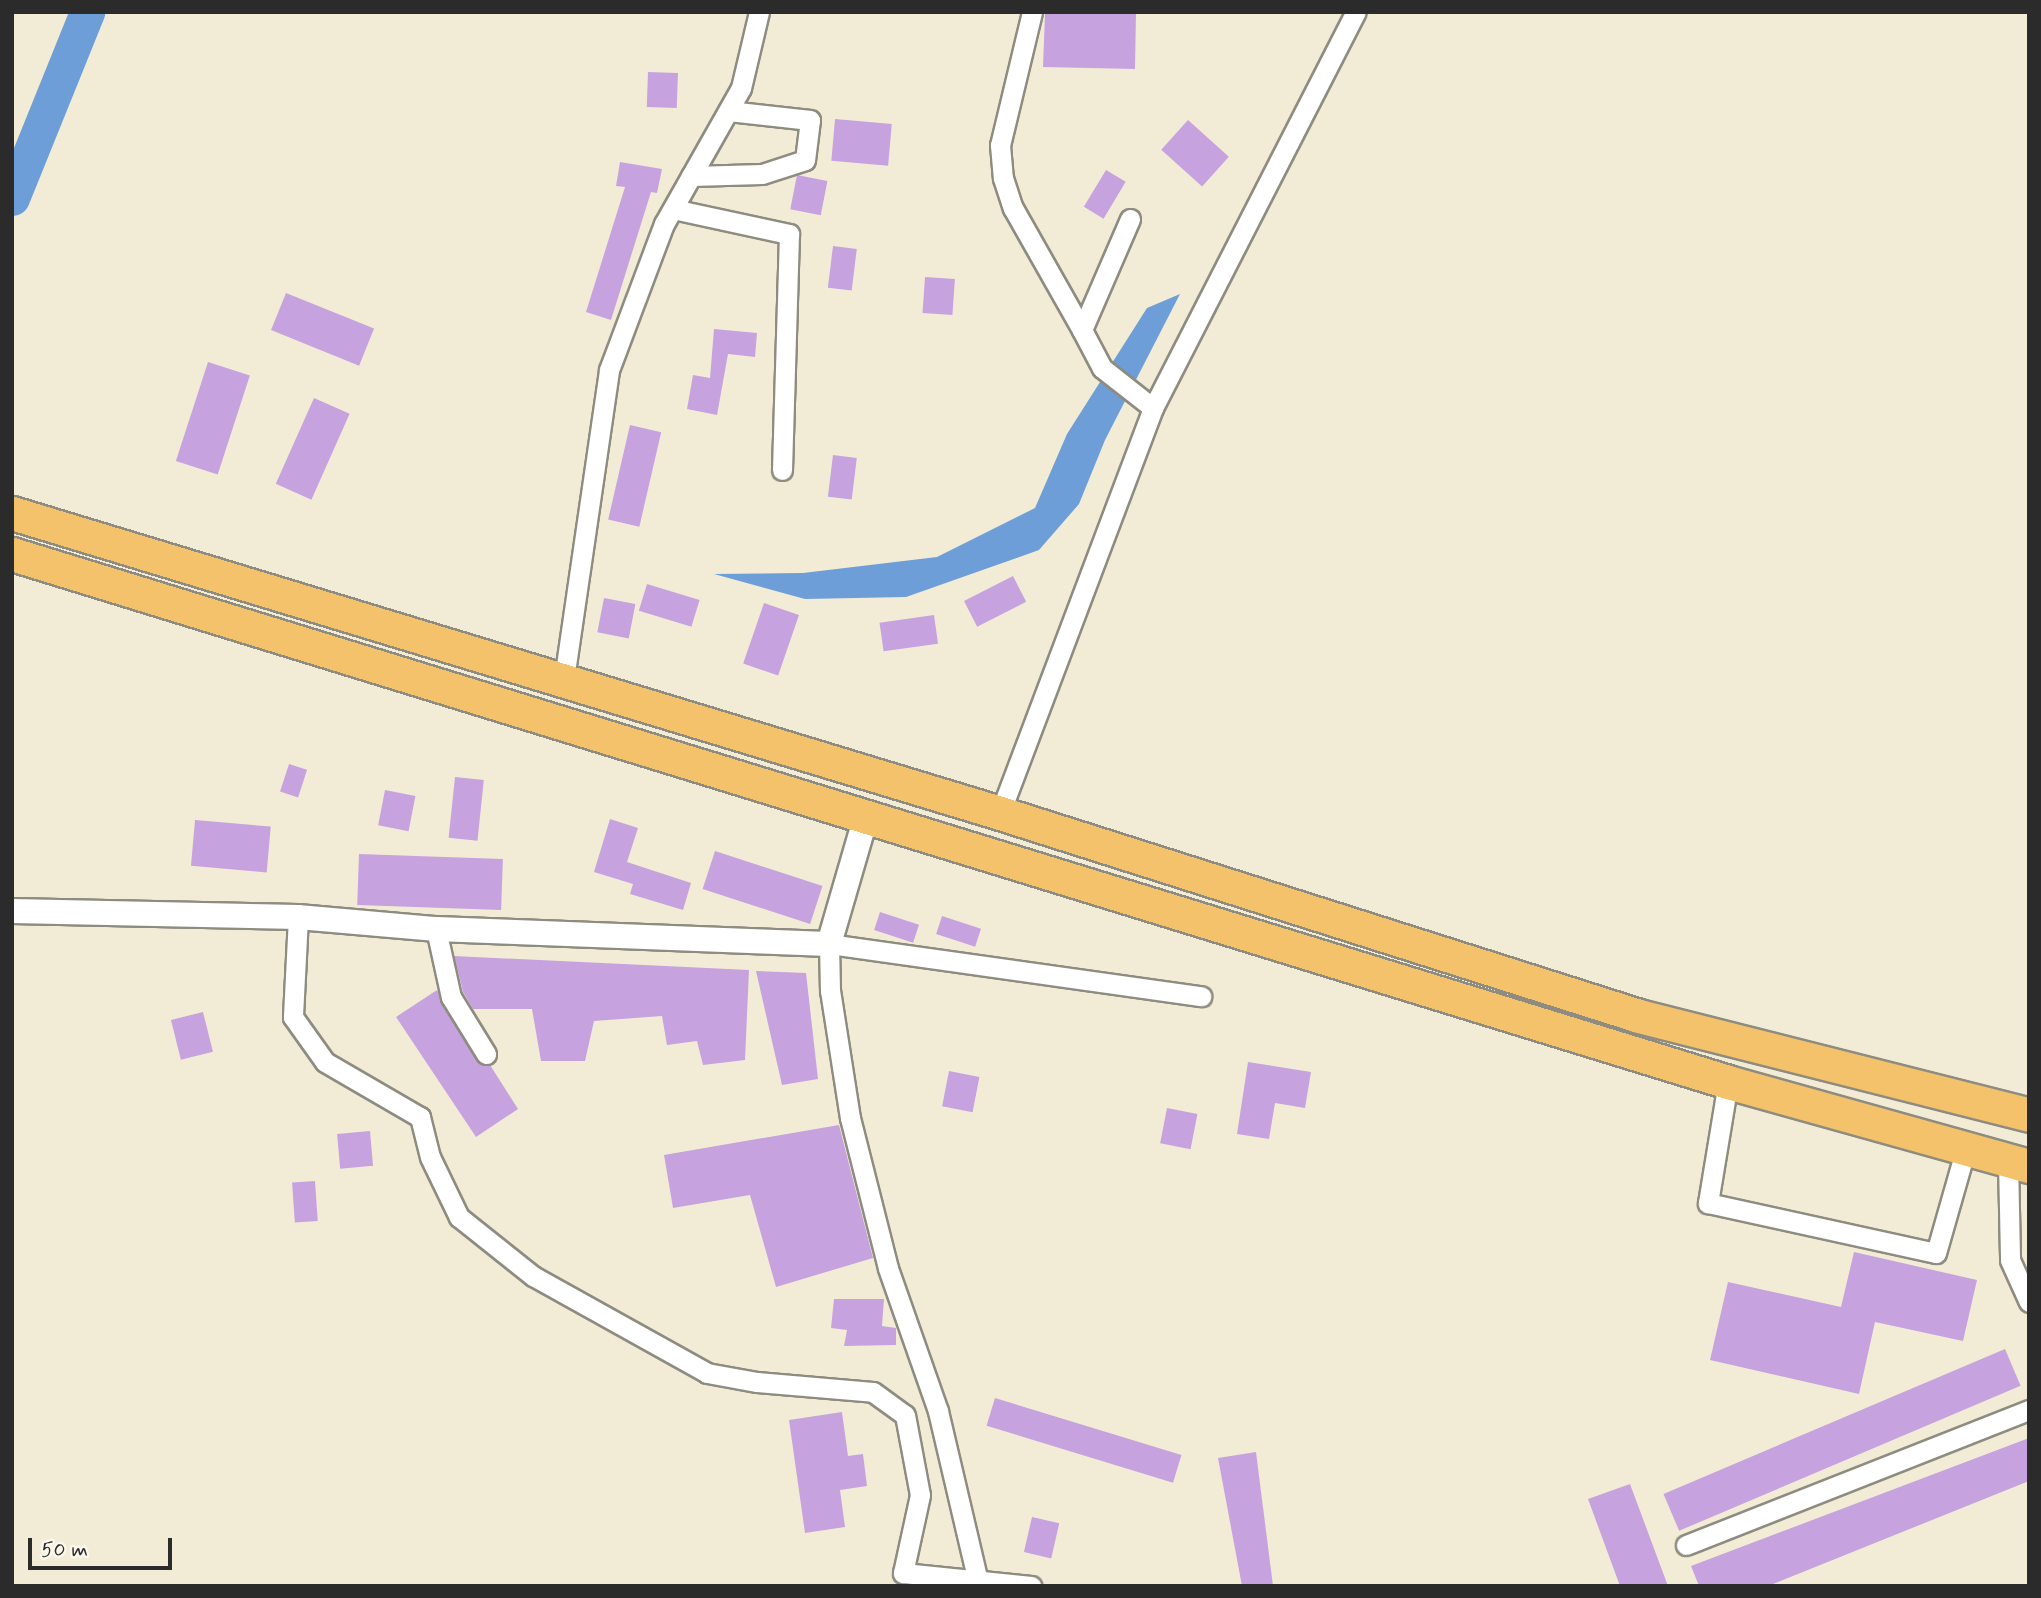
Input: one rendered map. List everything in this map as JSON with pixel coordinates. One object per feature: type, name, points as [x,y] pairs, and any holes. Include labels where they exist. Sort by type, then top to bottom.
[{"type":"highway","points":[[12,513],[1000,813],[1639,1016],[2029,1115]]},
{"type":"highway","points":[[12,554],[1728,1082],[1965,1151],[2019,1164]]},
{"type":"street","points":[[564,680],[609,369],[673,209],[741,88],[759,12]]},
{"type":"street","points":[[1032,12],[1000,145],[1003,178],[1013,208],[1102,368],[1146,402]]},
{"type":"street","points":[[1000,813],[1146,402],[1356,12]]},
{"type":"street","points":[[691,176],[762,174],[805,160],[810,120],[728,111]]},
{"type":"street","points":[[673,209],[789,234],[782,470]]},
{"type":"street","points":[[1082,330],[1130,219]]},
{"type":"street","points":[[866,817],[829,944],[830,991],[850,1118],[888,1268],[938,1411],[978,1581]]},
{"type":"street","points":[[12,911],[298,917],[436,929],[829,944],[1201,996]]},
{"type":"street","points":[[298,917],[293,1017],[325,1062],[420,1116],[430,1157],[459,1217],[533,1276],[707,1373],[757,1382],[873,1392],[905,1415],[920,1495],[903,1573],[1031,1586]]},
{"type":"street","points":[[436,929],[452,997],[486,1054]]},
{"type":"street","points":[[1728,1082],[1708,1203],[1936,1253],[1965,1151]]},
{"type":"street","points":[[2019,1164],[2010,1259],[2029,1302]]},
{"type":"street","points":[[1686,1545],[2029,1410]]},
{"type":"water","points":[[1180,294],[1105,440],[1079,504],[1039,550],[906,597],[805,599],[714,574],[803,573],[937,557],[1035,508],[1067,434],[1147,308]]},
{"type":"building","points":[[1136,12],[1135,69],[1043,67],[1045,14]]},
{"type":"building","points":[[648,72],[678,73],[677,108],[647,107]]},
{"type":"building","points":[[835,119],[892,124],[888,166],[831,161]]},
{"type":"building","points":[[1188,120],[1229,157],[1202,187],[1161,150]]},
{"type":"building","points":[[620,162],[662,169],[657,193],[651,192],[611,320],[586,312],[625,187],[616,186]]},
{"type":"building","points":[[1106,170],[1126,182],[1104,219],[1084,207]]},
{"type":"building","points":[[797,175],[827,181],[821,215],[790,209]]},
{"type":"building","points":[[833,246],[857,249],[852,291],[828,288]]},
{"type":"building","points":[[925,277],[955,279],[952,315],[922,313]]},
{"type":"building","points":[[286,293],[374,329],[359,366],[271,330]]},
{"type":"building","points":[[714,329],[757,333],[755,357],[728,354],[717,415],[687,409],[693,375],[710,378]]},
{"type":"building","points":[[208,362],[250,376],[218,475],[176,461]]},
{"type":"building","points":[[314,398],[350,414],[311,500],[276,484]]},
{"type":"building","points":[[630,425],[661,432],[639,527],[608,520]]},
{"type":"building","points":[[833,455],[857,458],[852,500],[828,497]]},
{"type":"building","points":[[1013,576],[1026,602],[977,627],[964,601]]},
{"type":"building","points":[[647,584],[700,600],[691,627],[639,611]]},
{"type":"building","points":[[604,598],[635,604],[629,638],[597,632]]},
{"type":"building","points":[[764,603],[799,615],[778,676],[743,664]]},
{"type":"building","points":[[934,615],[938,644],[884,651],[880,623]]},
{"type":"building","points":[[289,764],[307,770],[298,797],[280,792]]},
{"type":"building","points":[[455,777],[484,780],[477,841],[449,838]]},
{"type":"building","points":[[385,790],[415,796],[409,831],[378,825]]},
{"type":"building","points":[[610,819],[638,828],[627,862],[691,883],[683,910],[630,894],[633,884],[594,872]]},
{"type":"building","points":[[195,820],[271,827],[267,872],[191,866]]},
{"type":"building","points":[[715,851],[822,886],[810,924],[703,889]]},
{"type":"building","points":[[359,854],[503,859],[501,910],[357,905]]},
{"type":"building","points":[[880,912],[919,925],[913,943],[874,930]]},
{"type":"building","points":[[942,916],[981,929],[975,947],[936,934]]},
{"type":"building","points":[[454,956],[749,970],[745,1060],[703,1065],[697,1041],[667,1045],[662,1016],[594,1021],[585,1061],[541,1061],[532,1009],[473,1009],[463,992]]},
{"type":"building","points":[[756,971],[806,973],[818,1079],[782,1085]]},
{"type":"building","points":[[437,990],[476,1060],[490,1065],[518,1109],[476,1137],[396,1017]]},
{"type":"building","points":[[203,1012],[213,1052],[181,1060],[171,1020]]},
{"type":"building","points":[[1248,1062],[1311,1072],[1305,1108],[1275,1103],[1269,1139],[1237,1134]]},
{"type":"building","points":[[949,1071],[979,1077],[973,1112],[942,1106]]},
{"type":"building","points":[[1167,1108],[1197,1114],[1191,1149],[1160,1143]]},
{"type":"building","points":[[839,1125],[873,1258],[776,1287],[750,1195],[673,1208],[664,1155]]},
{"type":"building","points":[[370,1131],[373,1166],[340,1169],[337,1134]]},
{"type":"building","points":[[315,1181],[318,1221],[295,1223],[292,1183]]},
{"type":"building","points":[[1854,1252],[1977,1280],[1963,1341],[1875,1322],[1859,1394],[1710,1360],[1728,1282],[1841,1307]]},
{"type":"building","points":[[834,1299],[884,1299],[882,1326],[896,1328],[896,1345],[844,1346],[847,1330],[831,1328]]},
{"type":"building","points":[[2005,1349],[2021,1386],[1679,1531],[1663,1494]]},
{"type":"building","points":[[995,1398],[1181,1455],[1173,1483],[987,1426]]},
{"type":"building","points":[[842,1412],[848,1456],[863,1454],[867,1486],[840,1490],[845,1527],[805,1533],[789,1420]]},
{"type":"building","points":[[2029,1438],[2029,1481],[1768,1586],[1699,1586],[1691,1566]]},
{"type":"building","points":[[1256,1452],[1273,1586],[1242,1586],[1218,1458]]},
{"type":"building","points":[[1630,1484],[1668,1586],[1620,1586],[1588,1499]]},
{"type":"building","points":[[1032,1517],[1059,1523],[1051,1558],[1024,1552]]},
{"type":"waterway","points":[[12,198],[87,12]]}]
